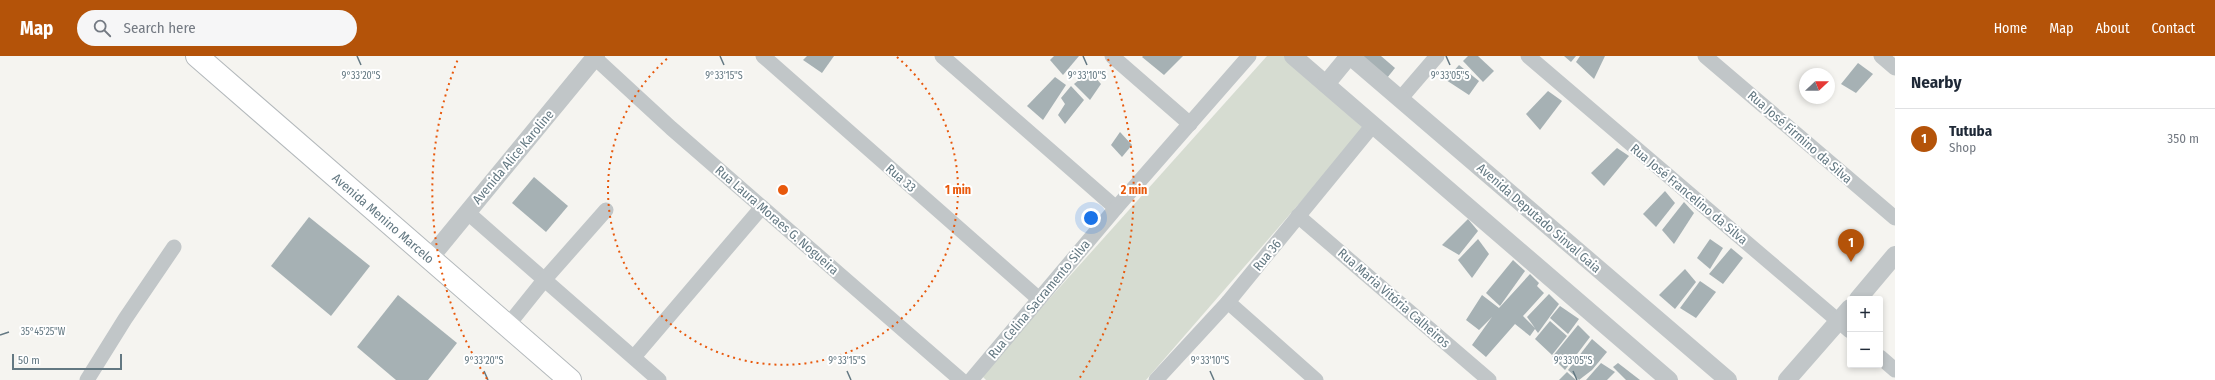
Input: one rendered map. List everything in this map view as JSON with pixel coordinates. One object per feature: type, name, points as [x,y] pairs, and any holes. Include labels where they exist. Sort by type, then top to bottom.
[{"type":"main road","name":"Avenida Menino Marcelo","points":[[197,56],[512,321],[588,380]]},
{"type":"main road","name":"Avenida Menino Marcelo","points":[[218,56],[434,254]]},
{"type":"main road","name":"Avenida Menino Marcelo","points":[[512,321],[570,380]]},
{"type":"street","name":"Rua 33","points":[[763,56],[1039,299]]},
{"type":"street","points":[[942,56],[1116,208]]},
{"type":"street","points":[[1112,56],[1190,124]]},
{"type":"street","name":"Rua Celina Sacramento Silva","points":[[971,380],[1116,208],[1249,56]]},
{"type":"street","points":[[1293,56],[1669,380]]},
{"type":"street","points":[[1326,84],[1350,56]]},
{"type":"street","name":"Avenida Deputado Sinval Gaia","points":[[1350,56],[1401,98],[1728,380]]},
{"type":"street","points":[[1401,98],[1437,56]]},
{"type":"street","name":"Rua José Francelino da Silva","points":[[1528,56],[1846,320]]},
{"type":"street","name":"Rua José Firmino da Silva","points":[[1705,56],[1895,218]]},
{"type":"street","points":[[1881,56],[1895,68]]},
{"type":"street","name":"Avenida Alice Karoline","points":[[434,254],[595,57]]},
{"type":"street","name":"Rua Laura Moraes G. Nogueira","points":[[595,57],[762,207],[961,380]]},
{"type":"street","name":"Rua 36","points":[[1156,380],[1228,302],[1373,125]]},
{"type":"street","points":[[634,357],[762,207]]},
{"type":"street","points":[[512,321],[545,279],[606,210]]},
{"type":"street","points":[[467,212],[659,380]]},
{"type":"street","name":"Rua Maria Vitória Calheiros","points":[[1298,216],[1489,380]]},
{"type":"street","points":[[87,380],[125,319],[174,247]]},
{"type":"street","points":[[1861,296],[1895,255]]},
{"type":"street","points":[[1228,302],[1316,380]]},
{"type":"street","points":[[1787,380],[1846,320]]},
{"type":"street","points":[[1883,360],[1895,370]]},
{"type":"shaded area","points":[[1267,56],[1284,56],[1364,129],[1146,380],[986,380],[981,375]]},
{"type":"building","points":[[807,56],[834,56],[822,73],[803,60]]},
{"type":"building","points":[[1054,56],[1079,56],[1063,75],[1050,60]]},
{"type":"building","points":[[1183,56],[1164,75],[1142,57]]},
{"type":"building","points":[[1362,56],[1381,56],[1395,68],[1387,78]]},
{"type":"building","points":[[1468,56],[1478,56],[1494,71],[1483,82],[1463,61]]},
{"type":"building","points":[[1564,56],[1576,56],[1571,62]]},
{"type":"building","points":[[1580,56],[1605,56],[1594,79],[1576,62]]},
{"type":"building","points":[[1858,63],[1873,74],[1856,93],[1841,84]]},
{"type":"building","points":[[1459,65],[1479,81],[1469,95],[1446,80]]},
{"type":"building","points":[[1090,71],[1101,84],[1090,100],[1074,84]]},
{"type":"building","points":[[1055,77],[1066,85],[1043,120],[1027,106]]},
{"type":"building","points":[[1071,86],[1084,100],[1065,124],[1058,115],[1065,104],[1061,98]]},
{"type":"building","points":[[1548,91],[1562,101],[1540,130],[1526,114]]},
{"type":"building","points":[[1120,132],[1132,145],[1122,157],[1111,145]]},
{"type":"building","points":[[1617,148],[1629,156],[1604,186],[1591,173]]},
{"type":"building","points":[[534,177],[568,206],[546,232],[512,203]]},
{"type":"building","points":[[1665,191],[1675,203],[1656,227],[1643,214]]},
{"type":"building","points":[[1684,202],[1694,213],[1674,244],[1662,230]]},
{"type":"building","points":[[309,217],[370,266],[331,316],[271,266]]},
{"type":"building","points":[[1468,219],[1478,231],[1459,255],[1442,245]]},
{"type":"building","points":[[1478,239],[1489,254],[1472,278],[1458,260]]},
{"type":"building","points":[[1710,239],[1723,248],[1710,269],[1697,258]]},
{"type":"building","points":[[1731,248],[1743,258],[1723,284],[1709,274]]},
{"type":"building","points":[[1513,260],[1525,271],[1500,306],[1486,293]]},
{"type":"building","points":[[1685,269],[1696,282],[1675,309],[1659,295]]},
{"type":"building","points":[[1530,274],[1539,283],[1537,286],[1544,293],[1523,316],[1535,328],[1527,317],[1549,294],[1559,304],[1538,333],[1535,329],[1530,336],[1515,324],[1486,357],[1472,345],[1492,317],[1479,330],[1466,320],[1482,295],[1499,308]]},
{"type":"building","points":[[1700,281],[1716,292],[1696,318],[1680,308]]},
{"type":"building","points":[[398,295],[457,343],[428,380],[396,380],[357,347]]},
{"type":"building","points":[[1560,306],[1579,319],[1568,334],[1550,318]]},
{"type":"building","points":[[1550,321],[1567,336],[1552,355],[1535,339]]},
{"type":"building","points":[[1578,325],[1590,337],[1565,370],[1552,357]]},
{"type":"building","points":[[1592,339],[1607,352],[1592,370],[1579,380],[1568,370]]},
{"type":"building","points":[[1601,363],[1615,372],[1607,380],[1586,380]]},
{"type":"building","points":[[1618,363],[1640,380],[1626,380],[1613,367]]},
{"type":"building","points":[[1567,372],[1576,380],[1559,380]]},
{"type":"place","name":"Tutuba","points":[[1851,262]]}]
